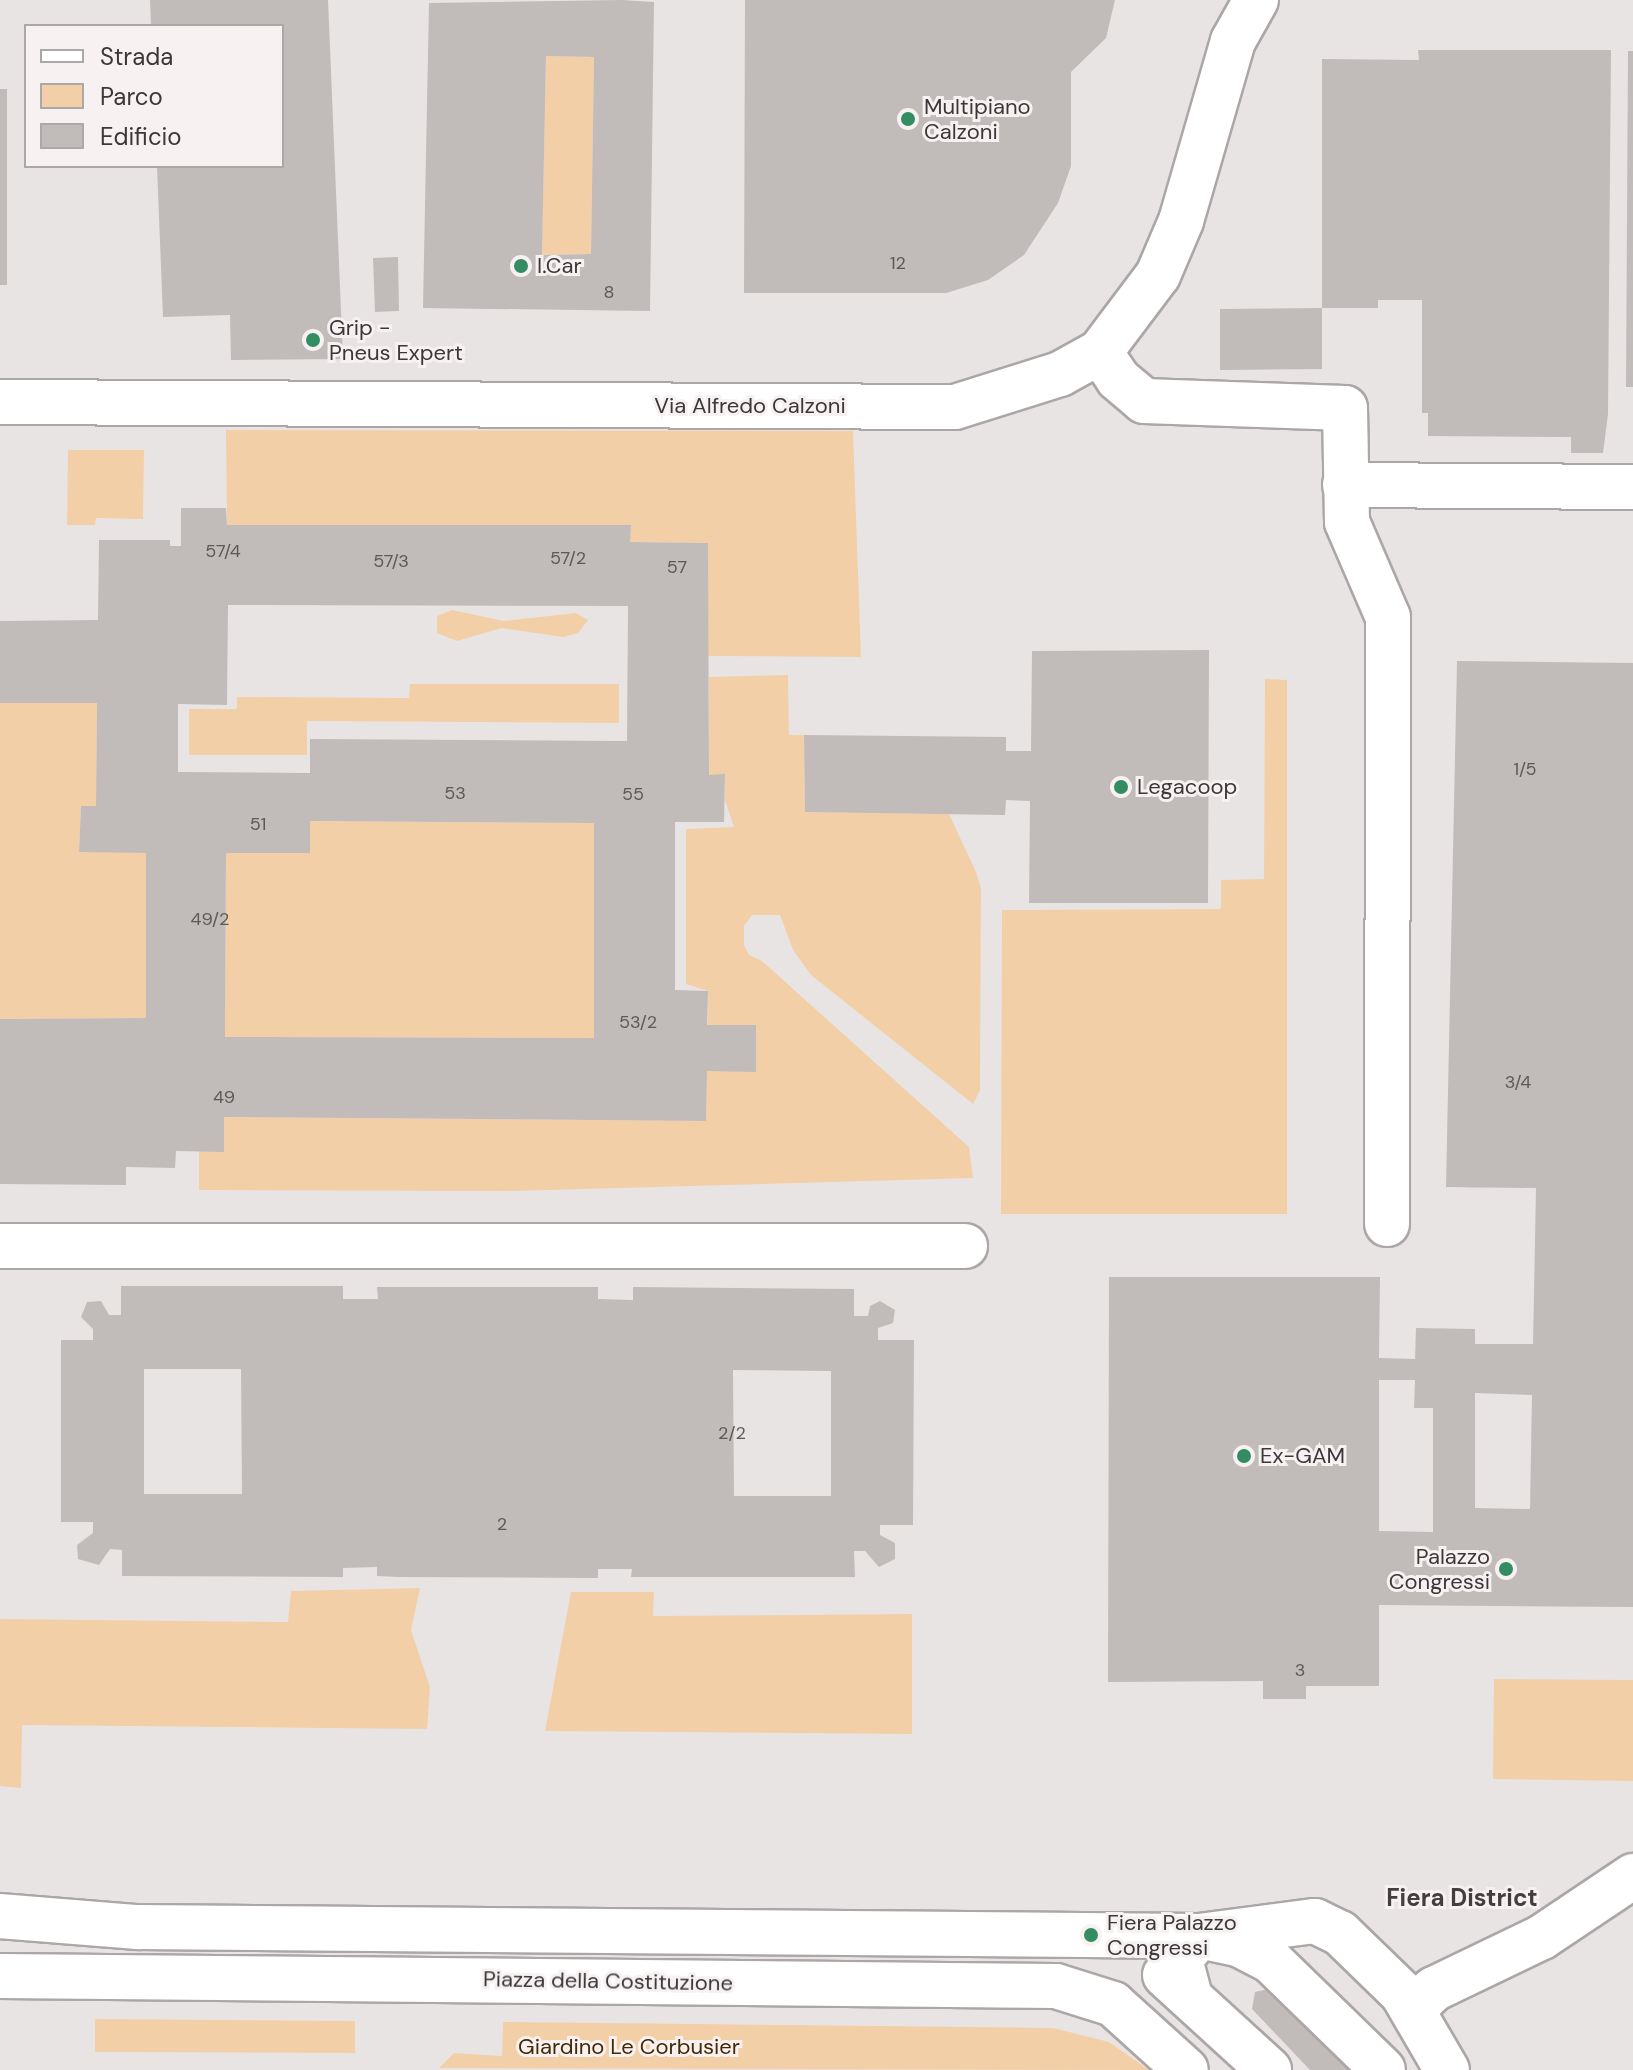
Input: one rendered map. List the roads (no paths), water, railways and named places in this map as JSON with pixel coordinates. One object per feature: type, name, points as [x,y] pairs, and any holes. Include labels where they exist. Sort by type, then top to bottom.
[{"type":"street","name":"Via Alfredo Calzoni","points":[[0,402],[955,407],[1060,374],[1100,352],[1134,312],[1164,261],[1181,221],[1233,41],[1256,0]]},
{"type":"street","points":[[1100,352],[1118,379],[1144,401],[1345,408],[1347,522],[1388,617],[1387,1224]]},
{"type":"street","points":[[1345,485],[1633,487]]},
{"type":"street","points":[[0,1246],[965,1246]]},
{"type":"street","points":[[1426,2070],[1417,2015],[1434,1989],[1542,1937],[1633,1876]]},
{"type":"street","points":[[0,1916],[138,1927],[1199,1936],[1300,1920],[1328,1926],[1389,1979],[1417,2015],[1447,2070]]},
{"type":"street","points":[[1071,1935],[1132,1957],[1189,1993],[1269,2070]]},
{"type":"street","points":[[1189,1993],[1180,1959],[1199,1936]]},
{"type":"street","points":[[1199,1936],[1238,1944],[1271,1961],[1383,2070]]},
{"type":"street","name":"Piazza della Costituzione","points":[[0,1976],[1056,1986],[1113,2004],[1186,2070]]},
{"type":"place","name":"Multipiano Calzoni","points":[[908,119]]},
{"type":"place","name":"I.Car","points":[[521,266]]},
{"type":"place","name":"Grip - Pneus Expert","points":[[313,340]]},
{"type":"place","name":"Legacoop","points":[[1121,787]]},
{"type":"place","name":"Ex-GAM","points":[[1244,1456]]},
{"type":"place","name":"Palazzo Congressi","points":[[1506,1569]]},
{"type":"place","name":"Fiera Palazzo Congressi","points":[[1091,1935]]},
{"type":"district","name":"Fiera District","points":[[1462,1898]]},
{"type":"park label","name":"Giardino Le Corbusier","points":[[629,2047]]}]
